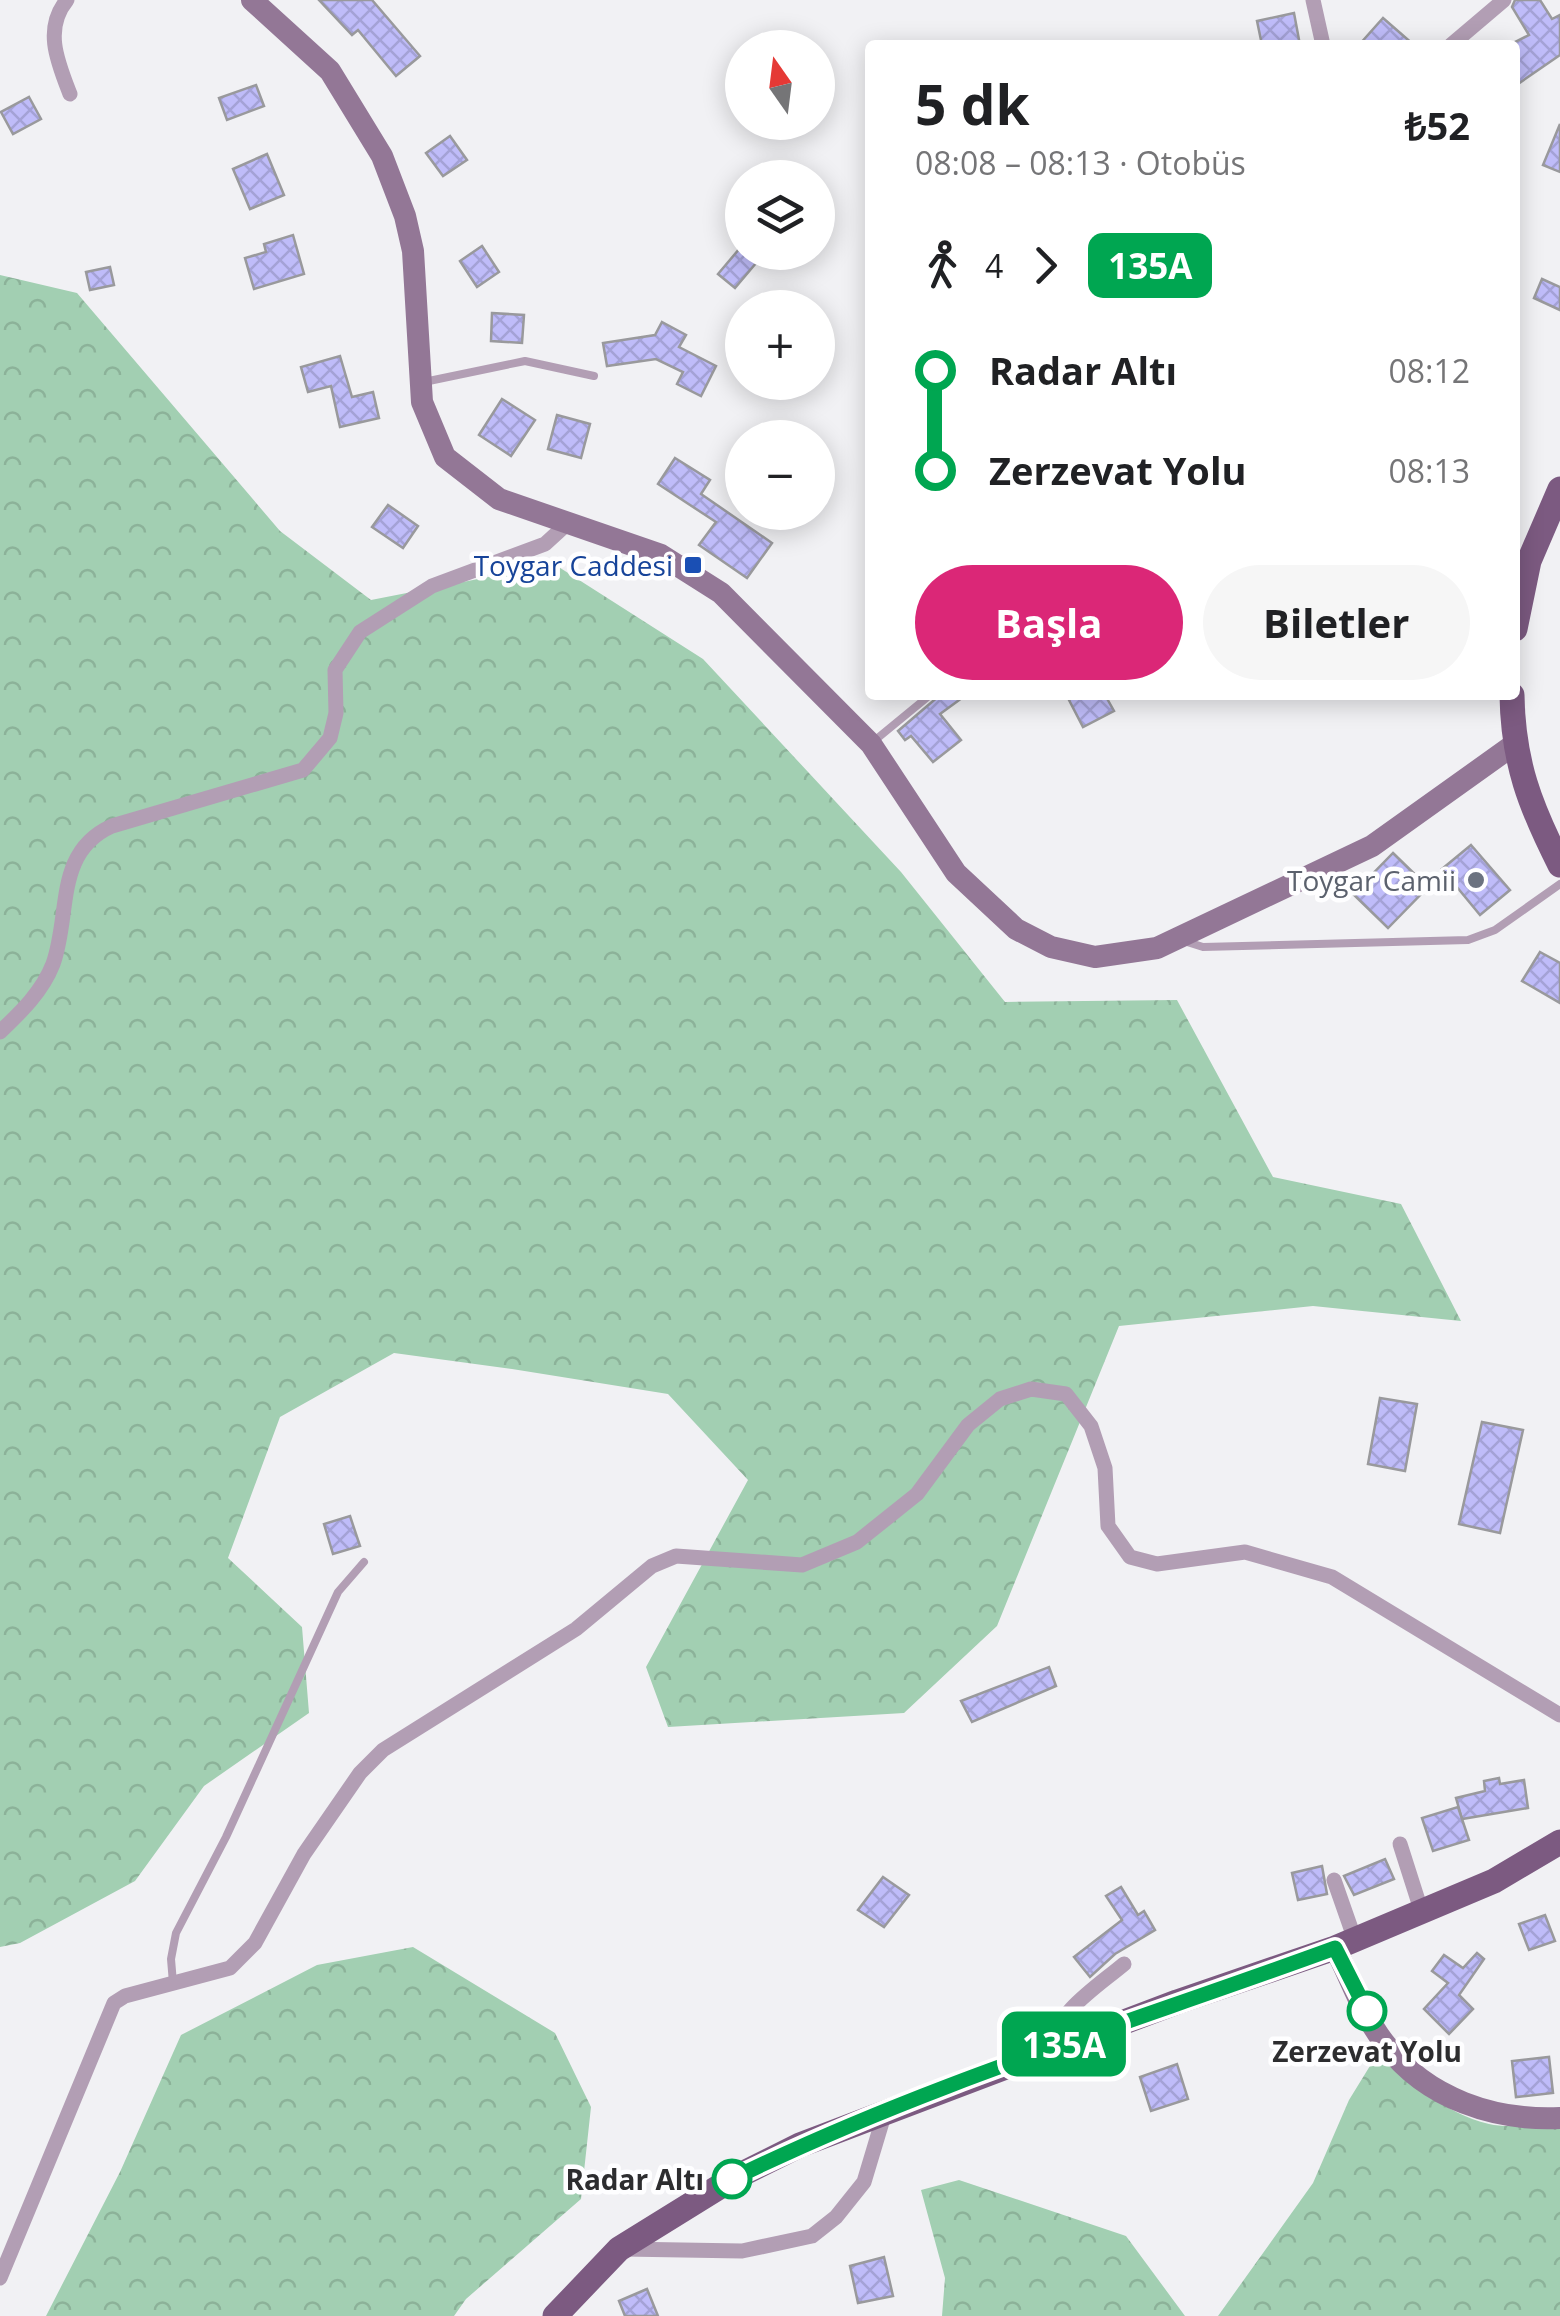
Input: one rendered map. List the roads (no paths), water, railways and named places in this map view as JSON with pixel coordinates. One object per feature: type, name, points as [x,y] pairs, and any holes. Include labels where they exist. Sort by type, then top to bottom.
[{"type":"main road","points":[[252,0],[330,71],[382,156],[405,216],[413,251],[420,383],[426,421],[436,443],[460,472],[499,499],[661,556],[721,593],[870,744],[956,873],[1016,928],[1051,947],[1095,957],[1135,954],[1181,937],[1372,846],[1512,746]]},
{"type":"main road","points":[[1520,605],[1529,561],[1560,490]]},
{"type":"main road","points":[[1512,700],[1512,746],[1539,824],[1560,865]]},
{"type":"main road","points":[[555,2316],[619,2249],[732,2179],[800,2145],[1047,2050],[1345,1944],[1494,1882],[1560,1842]]},
{"type":"main road","points":[[1345,1944],[1384,2043],[1406,2068],[1436,2090],[1476,2108],[1516,2118],[1560,2118]]},
{"type":"street","points":[[68,0],[56,15],[55,55],[70,94]]},
{"type":"street","points":[[1313,0],[1321,40]]},
{"type":"street","points":[[1457,40],[1504,0]]},
{"type":"street","points":[[0,1032],[27,1006],[48,976],[57,950],[69,872],[78,852],[92,837],[112,826],[303,770],[330,738],[336,713],[335,670],[360,632],[432,586],[544,544],[568,523]]},
{"type":"street","points":[[0,2278],[87,2076],[105,2017],[126,1996],[230,1968],[255,1943],[304,1854],[360,1773],[414,1728],[576,1629],[652,1566],[676,1556],[802,1566],[857,1542],[917,1494],[968,1425],[1000,1399],[1031,1389],[1066,1394],[1091,1426],[1105,1468],[1108,1526],[1130,1557],[1156,1564],[1245,1552],[1332,1577],[1560,1715]]},
{"type":"street","points":[[1400,1844],[1422,1913]]},
{"type":"street","points":[[1334,1880],[1345,1944]]},
{"type":"street","points":[[1047,2050],[1054,2028],[1068,2011],[1124,1964]]},
{"type":"street","points":[[619,2249],[742,2251],[812,2236],[836,2217],[864,2182],[884,2112]]},
{"type":"lane","points":[[420,383],[525,361],[594,376]]},
{"type":"lane","points":[[870,744],[924,700]]},
{"type":"lane","points":[[1181,937],[1203,948],[1468,940],[1495,930],[1560,884]]},
{"type":"lane","points":[[173,1983],[171,1960],[176,1932],[226,1837],[338,1592],[364,1562]]},
{"type":"place","name":"Toygar Caddesi","points":[[693,565]]},
{"type":"place","name":"Toygar Camii","points":[[1476,880]]},
{"type":"place","name":"Zerzevat Yolu","points":[[1367,2011]]},
{"type":"place","name":"Radar Altı","points":[[732,2179]]}]
